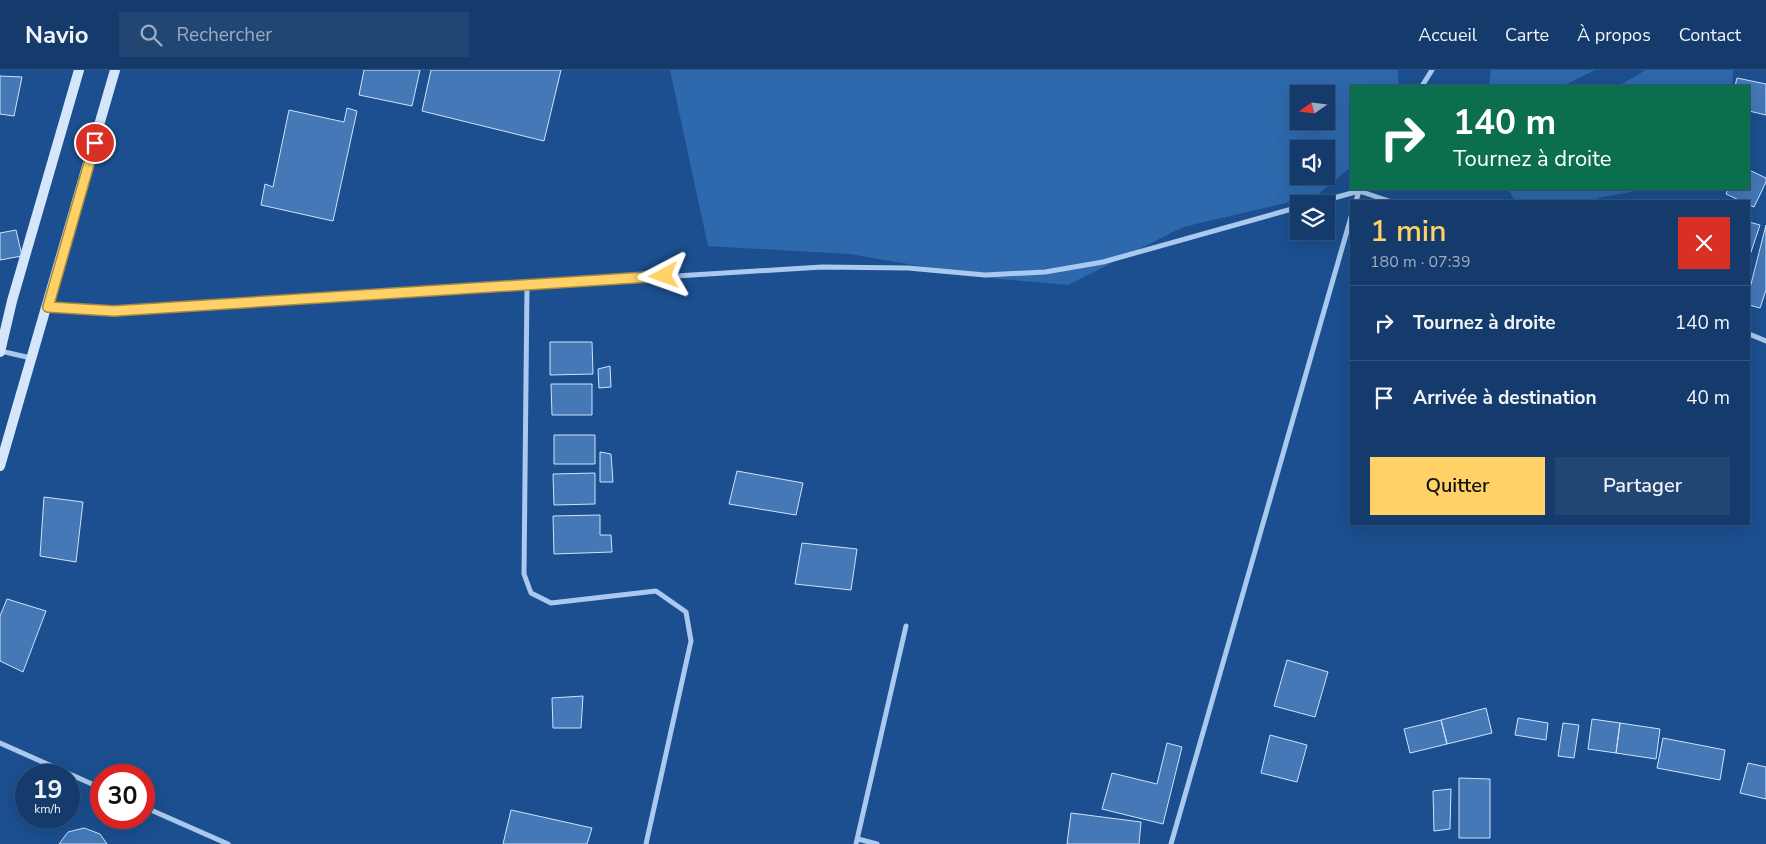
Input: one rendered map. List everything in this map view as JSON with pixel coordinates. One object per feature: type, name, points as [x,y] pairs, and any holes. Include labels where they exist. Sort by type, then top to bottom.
[{"type":"main road","points":[[0,351],[12,301],[79,70]]},
{"type":"main road","points":[[0,466],[116,70]]},
{"type":"street","points":[[1423,85],[1432,70]]},
{"type":"street","points":[[1335,197],[1359,190],[1386,200]]},
{"type":"street","points":[[48,307],[114,311],[822,267],[908,268],[985,275],[1045,272],[1102,262],[1290,210]]},
{"type":"street","points":[[1172,844],[1350,221]]},
{"type":"street","points":[[527,285],[524,574],[532,593],[551,603],[656,591],[686,612],[692,641],[646,844]]},
{"type":"street","points":[[1750,334],[1766,341]]},
{"type":"street","points":[[0,351],[32,358]]},
{"type":"street","points":[[877,844],[857,841],[906,626]]},
{"type":"street","points":[[0,743],[90,783]]},
{"type":"street","points":[[155,812],[228,844]]},
{"type":"shaded area","points":[[670,70],[1398,70],[1399,85],[1350,85],[1350,168],[1335,180],[1335,140],[1290,140],[1290,185],[1329,185],[1317,195],[1290,195],[1290,202],[1183,227],[1068,285],[989,278],[850,254],[708,246]]},
{"type":"shaded area","points":[[1491,70],[1595,70],[1565,85],[1489,85]]},
{"type":"shaded area","points":[[1646,70],[1733,70],[1732,85],[1620,85]]},
{"type":"shaded area","points":[[1509,190],[1641,190],[1598,198],[1596,200],[1514,200]]},
{"type":"building","points":[[364,70],[420,70],[412,106],[359,95]]},
{"type":"building","points":[[431,70],[561,70],[544,141],[422,111]]},
{"type":"building","points":[[0,76],[22,77],[14,116],[0,114]]},
{"type":"building","points":[[1737,78],[1766,84],[1766,115],[1750,111],[1750,85],[1735,85]]},
{"type":"building","points":[[347,108],[357,111],[333,221],[261,205],[265,184],[273,187],[289,110],[344,122]]},
{"type":"building","points":[[1750,170],[1766,178],[1766,182],[1754,207],[1750,205],[1750,200],[1739,200],[1726,194],[1728,190],[1750,190]]},
{"type":"building","points":[[1750,222],[1760,225],[1750,255]]},
{"type":"building","points":[[1766,225],[1766,290],[1760,308],[1750,305],[1750,288]]},
{"type":"building","points":[[16,230],[22,256],[0,260],[0,233]]},
{"type":"building","points":[[550,342],[592,342],[593,374],[550,375]]},
{"type":"building","points":[[610,366],[611,387],[599,388],[598,369]]},
{"type":"building","points":[[551,384],[592,384],[592,415],[552,415]]},
{"type":"building","points":[[554,435],[595,435],[595,464],[554,464]]},
{"type":"building","points":[[600,452],[611,454],[613,482],[600,482]]},
{"type":"building","points":[[737,471],[803,483],[796,515],[729,504]]},
{"type":"building","points":[[595,473],[595,504],[554,505],[553,474]]},
{"type":"building","points":[[44,497],[83,502],[76,562],[40,556]]},
{"type":"building","points":[[600,515],[600,535],[611,535],[612,552],[554,554],[553,516]]},
{"type":"building","points":[[802,543],[857,549],[851,590],[795,584]]},
{"type":"building","points":[[7,599],[46,611],[23,672],[0,661],[0,616]]},
{"type":"building","points":[[1287,660],[1328,672],[1315,717],[1274,706]]},
{"type":"building","points":[[583,696],[581,728],[553,728],[552,698]]},
{"type":"building","points":[[1486,708],[1492,733],[1447,744],[1441,720]]},
{"type":"building","points":[[1518,718],[1548,723],[1546,740],[1515,735]]},
{"type":"building","points":[[1592,719],[1620,723],[1616,753],[1588,749]]},
{"type":"building","points":[[1441,720],[1447,744],[1410,753],[1404,729]]},
{"type":"building","points":[[1563,723],[1579,725],[1574,758],[1558,756]]},
{"type":"building","points":[[1620,723],[1660,729],[1656,759],[1616,753]]},
{"type":"building","points":[[1270,735],[1307,745],[1297,782],[1261,773]]},
{"type":"building","points":[[1663,738],[1725,750],[1720,780],[1657,768]]},
{"type":"building","points":[[1167,743],[1182,747],[1163,824],[1102,809],[1112,773],[1157,784]]},
{"type":"building","points":[[1748,763],[1766,767],[1766,799],[1740,793]]},
{"type":"building","points":[[1459,778],[1490,779],[1490,838],[1459,838]]},
{"type":"building","points":[[1451,789],[1450,829],[1434,831],[1433,791]]},
{"type":"building","points":[[511,810],[592,828],[587,844],[503,844]]},
{"type":"building","points":[[1071,813],[1141,822],[1139,844],[1067,844]]},
{"type":"building","points":[[84,828],[100,834],[107,844],[59,844],[68,832]]},
{"type":"route","points":[[95,143],[48,307],[114,311],[664,276]]}]
